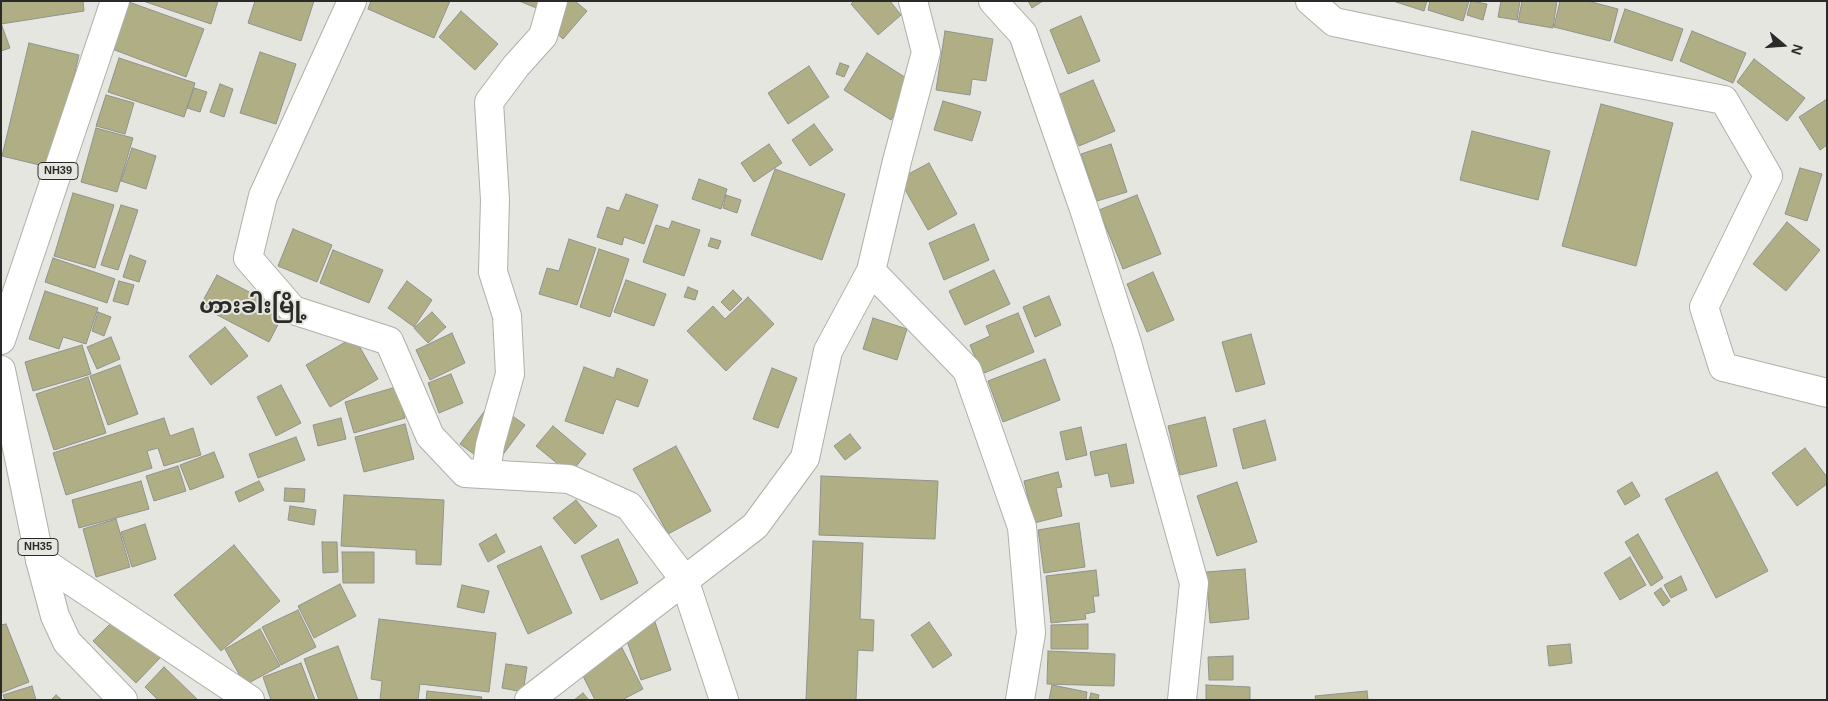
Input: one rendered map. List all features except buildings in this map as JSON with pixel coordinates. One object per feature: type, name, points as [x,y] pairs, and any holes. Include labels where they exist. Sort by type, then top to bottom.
[{"type":"main road","name":"NH39","points":[[1,340],[115,1]]},
{"type":"main road","points":[[352,1],[263,196],[248,258],[293,310],[389,341],[430,436],[465,472],[569,479],[629,506],[684,579],[724,700]]},
{"type":"main road","points":[[486,474],[490,444],[510,374],[507,316],[493,272],[494,200],[489,102],[516,66],[543,36],[553,1]]},
{"type":"main road","points":[[529,700],[755,526],[805,458],[828,351],[871,271],[897,161],[926,52],[913,1]]},
{"type":"main road","points":[[993,1],[1023,34],[1084,209],[1128,343],[1194,583],[1182,700]]},
{"type":"main road","points":[[1310,1],[1334,22],[1545,66],[1724,100],[1768,176],[1704,306],[1723,367],[1827,393]]},
{"type":"main road","points":[[871,271],[967,370],[1022,527],[1031,633],[1020,700]]},
{"type":"main road","name":"NH35","points":[[1,370],[40,560],[55,616],[67,642],[123,700]]},
{"type":"main road","points":[[40,560],[250,700]]},
{"type":"district","name":"ဟားခါးမြို့","points":[[253,307]]}]
